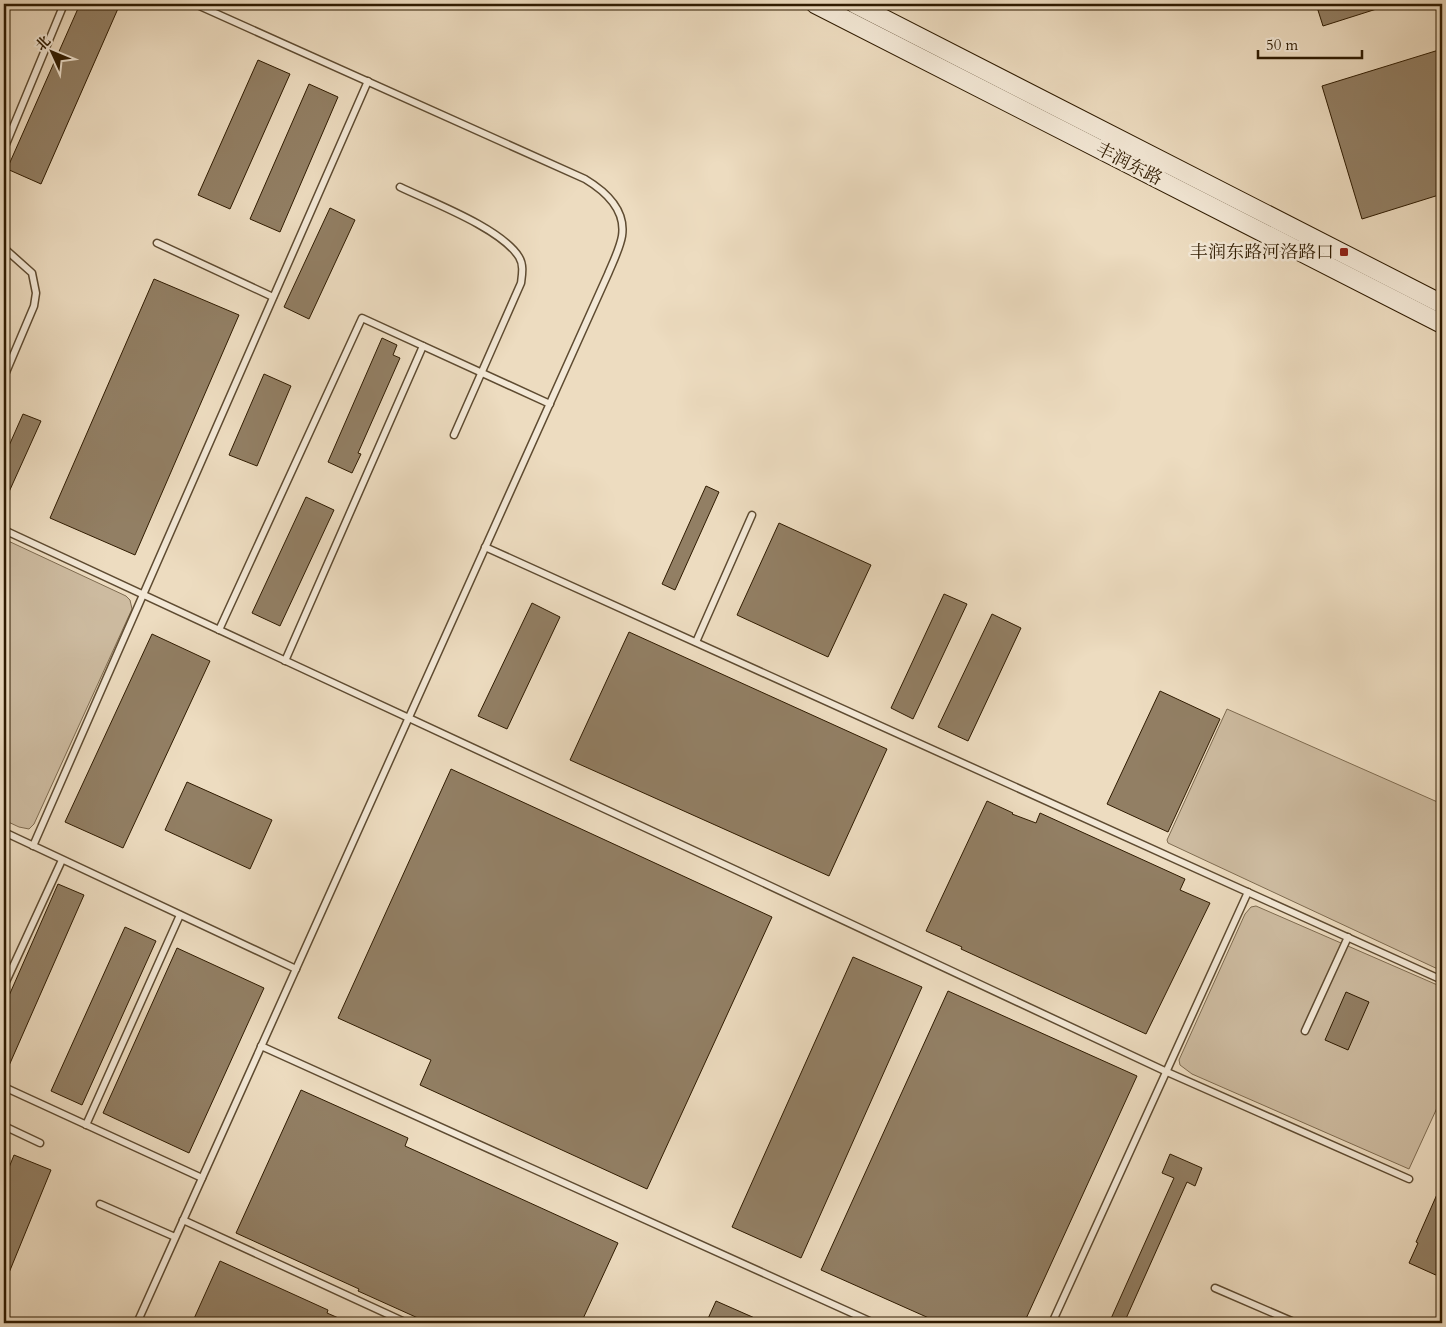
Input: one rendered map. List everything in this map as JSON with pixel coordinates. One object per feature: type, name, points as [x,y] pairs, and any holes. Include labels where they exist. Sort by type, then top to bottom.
[{"type":"street","name":"丰润东路","points":[[815,4],[1442,324]]},
{"type":"street","name":"丰润东路","points":[[855,4],[1442,304]]},
{"type":"lane","points":[[4,149],[64,4]]},
{"type":"lane","points":[[137,1323],[550,404],[608,274],[622,237],[622,225],[613,202],[598,187],[585,179],[195,4]]},
{"type":"lane","points":[[33,846],[368,82]]},
{"type":"lane","points":[[400,187],[479,224],[496,235],[513,250],[522,263],[523,274],[521,284],[454,435]]},
{"type":"lane","points":[[157,243],[274,297]]},
{"type":"lane","points":[[4,248],[32,273],[36,293],[34,306],[4,377]]},
{"type":"lane","points":[[219,630],[362,318],[550,404]]},
{"type":"lane","points":[[286,661],[423,346]]},
{"type":"lane","points":[[696,642],[752,515]]},
{"type":"lane","points":[[4,530],[1167,1072],[1410,1179]]},
{"type":"lane","points":[[485,547],[1442,980]]},
{"type":"lane","points":[[4,832],[296,969]]},
{"type":"lane","points":[[4,986],[62,860]]},
{"type":"lane","points":[[1052,1323],[1248,892]]},
{"type":"lane","points":[[86,1125],[180,915]]},
{"type":"lane","points":[[1305,1031],[1348,937]]},
{"type":"lane","points":[[261,1046],[874,1323]]},
{"type":"lane","points":[[4,1087],[202,1178]]},
{"type":"lane","points":[[4,1126],[40,1143]]},
{"type":"lane","points":[[100,1204],[176,1237]]},
{"type":"lane","points":[[183,1220],[407,1323]]},
{"type":"lane","points":[[1215,1288],[1296,1323]]},
{"type":"lane","points":[[1439,1323],[1442,1317]]},
{"type":"shaded area","points":[[4,539],[126,596],[130,600],[132,609],[34,824],[29,829],[19,827],[4,820]]},
{"type":"shaded area","points":[[1227,709],[1442,804],[1442,971],[1168,843],[1167,840]]},
{"type":"shaded area","points":[[1256,906],[1442,987],[1442,1097],[1409,1169],[1192,1074],[1180,1065],[1179,1060],[1245,914],[1251,907]]},
{"type":"building","points":[[80,4],[120,4],[41,184],[7,169]]},
{"type":"building","points":[[1316,4],[1386,4],[1386,6],[1323,26]]},
{"type":"building","points":[[1442,49],[1442,194],[1362,219],[1322,86]]},
{"type":"building","points":[[258,60],[290,74],[230,209],[198,195]]},
{"type":"building","points":[[309,84],[338,97],[280,232],[250,219]]},
{"type":"building","points":[[330,208],[355,220],[309,319],[284,307]]},
{"type":"building","points":[[154,279],[239,315],[135,555],[50,518]]},
{"type":"building","points":[[382,338],[397,345],[393,355],[400,358],[358,453],[361,454],[352,473],[328,462]]},
{"type":"building","points":[[264,374],[291,386],[257,466],[229,455]]},
{"type":"building","points":[[23,414],[41,421],[4,503],[4,457]]},
{"type":"building","points":[[706,486],[719,492],[675,590],[662,584]]},
{"type":"building","points":[[306,497],[334,510],[280,626],[252,613]]},
{"type":"building","points":[[779,523],[871,565],[828,657],[737,615]]},
{"type":"building","points":[[944,594],[967,604],[913,719],[891,708]]},
{"type":"building","points":[[532,603],[560,617],[507,729],[478,716]]},
{"type":"building","points":[[992,614],[1021,628],[968,741],[938,727]]},
{"type":"building","points":[[629,632],[887,749],[829,876],[570,760]]},
{"type":"building","points":[[152,634],[210,661],[123,848],[65,822]]},
{"type":"building","points":[[1160,691],[1220,719],[1168,832],[1107,804]]},
{"type":"building","points":[[451,769],[772,917],[647,1189],[420,1085],[431,1060],[338,1018]]},
{"type":"building","points":[[187,782],[272,820],[250,869],[165,830]]},
{"type":"building","points":[[987,801],[1012,814],[1036,823],[1040,813],[1185,879],[1180,890],[1210,903],[1146,1034],[926,931]]},
{"type":"building","points":[[58,884],[84,895],[4,1077],[4,1007]]},
{"type":"building","points":[[125,927],[156,941],[82,1105],[51,1091]]},
{"type":"building","points":[[177,948],[264,988],[189,1153],[103,1113]]},
{"type":"building","points":[[853,957],[922,987],[801,1258],[732,1227]]},
{"type":"building","points":[[948,991],[1137,1076],[1024,1323],[940,1323],[821,1270]]},
{"type":"building","points":[[1346,992],[1369,1002],[1348,1050],[1325,1040]]},
{"type":"building","points":[[301,1090],[408,1138],[405,1146],[618,1243],[581,1323],[429,1323],[236,1233]]},
{"type":"building","points":[[1170,1154],[1202,1168],[1195,1186],[1187,1182],[1124,1323],[1109,1323],[1174,1178],[1162,1173]]},
{"type":"building","points":[[14,1155],[51,1170],[4,1285],[4,1180]]},
{"type":"building","points":[[1442,1183],[1442,1266],[1438,1276],[1409,1263],[1418,1243],[1416,1242]]},
{"type":"building","points":[[220,1261],[328,1310],[327,1313],[350,1323],[192,1323]]},
{"type":"building","points":[[716,1301],[766,1323],[706,1323]]},
{"type":"place","name":"丰润东路河洛路口","points":[[1344,252]]}]
